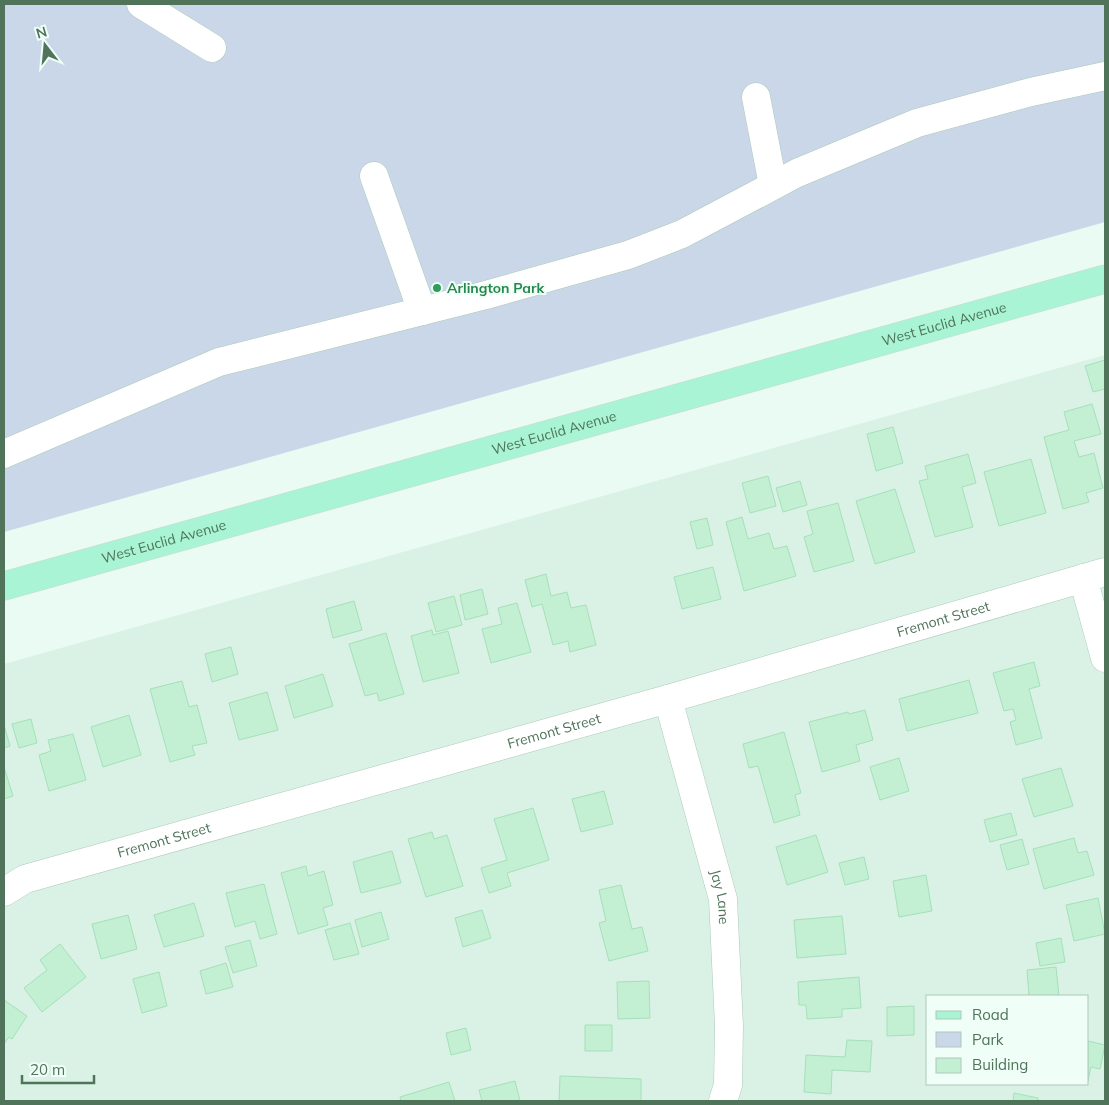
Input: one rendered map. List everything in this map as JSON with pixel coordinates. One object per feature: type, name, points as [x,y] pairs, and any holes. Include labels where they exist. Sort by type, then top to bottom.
[{"type":"main road","name":"West Euclid Avenue","points":[[4,586],[1105,280]]},
{"type":"street","points":[[141,4],[212,48]]},
{"type":"street","points":[[4,454],[219,362],[422,311],[628,255],[682,234],[773,185],[916,123],[1031,92],[1105,76]]},
{"type":"street","points":[[756,97],[773,185]]},
{"type":"street","points":[[374,176],[422,311]]},
{"type":"street","points":[[1094,575],[1105,658]]},
{"type":"street","name":"Fremont Street","points":[[4,892],[25,879],[668,699],[1094,575]]},
{"type":"street","name":"Jay Lane","points":[[668,699],[723,899],[729,1026],[728,1085],[723,1101]]},
{"type":"shaded area","points":[[1105,355],[1105,1101],[4,1101],[4,664]]},
{"type":"green space","name":"Arlington Park","points":[[4,4],[1105,4],[1105,222],[4,532]]},
{"type":"building","points":[[1105,360],[1105,389],[1093,392],[1085,366]]},
{"type":"building","points":[[1092,404],[1101,434],[1074,441],[1079,457],[1094,453],[1103,488],[1086,493],[1089,502],[1063,509],[1044,437],[1069,430],[1064,412]]},
{"type":"building","points":[[893,427],[903,463],[876,471],[867,434]]},
{"type":"building","points":[[968,454],[976,483],[962,487],[973,527],[935,537],[919,481],[928,479],[925,466]]},
{"type":"building","points":[[1031,459],[1046,513],[999,526],[984,472]]},
{"type":"building","points":[[768,476],[776,506],[750,513],[742,483]]},
{"type":"building","points":[[800,481],[807,505],[783,512],[776,488]]},
{"type":"building","points":[[895,489],[915,552],[875,564],[856,501]]},
{"type":"building","points":[[838,503],[854,561],[814,572],[804,537],[813,534],[807,511]]},
{"type":"building","points":[[742,517],[748,539],[769,533],[774,549],[787,546],[796,576],[744,591],[726,522]]},
{"type":"building","points":[[707,518],[713,545],[697,549],[690,522]]},
{"type":"building","points":[[713,567],[721,599],[682,609],[674,577]]},
{"type":"building","points":[[546,574],[551,596],[567,592],[571,608],[586,605],[596,645],[570,652],[568,641],[553,645],[542,604],[532,607],[525,580]]},
{"type":"building","points":[[482,589],[488,614],[465,620],[460,595]]},
{"type":"building","points":[[454,596],[462,625],[436,632],[428,603]]},
{"type":"building","points":[[354,601],[362,630],[333,638],[326,609]]},
{"type":"building","points":[[517,603],[531,652],[491,663],[482,629],[502,624],[498,608]]},
{"type":"building","points":[[432,630],[433,635],[448,631],[459,673],[423,682],[411,636]]},
{"type":"building","points":[[386,633],[404,694],[379,701],[377,693],[365,696],[349,644]]},
{"type":"building","points":[[231,647],[238,674],[212,682],[205,654]]},
{"type":"building","points":[[1034,662],[1040,686],[1029,689],[1042,738],[1016,745],[1010,722],[1016,720],[1013,709],[1004,711],[993,673]]},
{"type":"building","points":[[323,674],[333,706],[294,718],[285,686]]},
{"type":"building","points":[[969,680],[978,713],[907,731],[899,699]]},
{"type":"building","points":[[182,681],[189,707],[197,705],[207,743],[192,746],[195,755],[170,762],[150,689]]},
{"type":"building","points":[[267,692],[278,730],[239,740],[229,703]]},
{"type":"building","points":[[865,710],[873,740],[856,745],[860,761],[822,772],[809,722],[848,712],[849,714]]},
{"type":"building","points":[[129,715],[141,755],[103,767],[91,727]]},
{"type":"building","points":[[31,719],[37,743],[19,748],[12,724]]},
{"type":"building","points":[[4,725],[10,746],[4,748]]},
{"type":"building","points":[[784,732],[801,793],[795,795],[800,815],[774,823],[758,766],[749,768],[743,744]]},
{"type":"building","points":[[73,734],[86,780],[49,791],[39,755],[51,751],[48,740]]},
{"type":"building","points":[[899,758],[909,791],[880,800],[870,767]]},
{"type":"building","points":[[4,767],[13,796],[4,799]]},
{"type":"building","points":[[1061,768],[1073,806],[1034,817],[1022,779]]},
{"type":"building","points":[[604,791],[613,824],[581,832],[572,799]]},
{"type":"building","points":[[533,808],[549,860],[507,873],[511,886],[489,893],[481,868],[507,860],[494,819]]},
{"type":"building","points":[[1011,813],[1017,835],[990,842],[984,820]]},
{"type":"building","points":[[432,832],[434,839],[447,835],[463,886],[426,897],[408,839]]},
{"type":"building","points":[[816,835],[828,872],[787,885],[776,847]]},
{"type":"building","points":[[1074,838],[1078,853],[1087,851],[1094,875],[1044,889],[1033,849]]},
{"type":"building","points":[[1022,839],[1029,864],[1007,870],[1000,845]]},
{"type":"building","points":[[392,851],[401,883],[361,893],[353,862]]},
{"type":"building","points":[[864,857],[869,879],[845,885],[839,863]]},
{"type":"building","points":[[306,866],[308,876],[324,871],[333,905],[323,908],[328,925],[298,934],[281,873]]},
{"type":"building","points":[[926,875],[932,911],[899,917],[893,881]]},
{"type":"building","points":[[264,884],[277,934],[260,939],[255,921],[235,927],[226,893]]},
{"type":"building","points":[[621,885],[632,929],[642,927],[648,951],[609,961],[599,923],[606,921],[599,890]]},
{"type":"building","points":[[1098,898],[1105,934],[1074,941],[1066,905]]},
{"type":"building","points":[[194,903],[204,936],[164,947],[154,915]]},
{"type":"building","points":[[482,910],[491,938],[463,947],[455,918]]},
{"type":"building","points":[[381,912],[389,939],[362,947],[355,920]]},
{"type":"building","points":[[128,915],[137,949],[101,959],[92,924]]},
{"type":"building","points":[[842,916],[846,954],[797,958],[794,920]]},
{"type":"building","points":[[350,923],[359,954],[334,960],[325,930]]},
{"type":"building","points":[[1061,938],[1065,962],[1040,966],[1036,943]]},
{"type":"building","points":[[250,940],[257,966],[233,973],[225,947]]},
{"type":"building","points":[[60,944],[86,977],[42,1012],[24,988],[47,970],[40,960]]},
{"type":"building","points":[[226,963],[233,987],[206,994],[200,971]]},
{"type":"building","points":[[1056,967],[1059,995],[1029,995],[1027,970]]},
{"type":"building","points":[[159,972],[167,1006],[142,1013],[133,979]]},
{"type":"building","points":[[859,977],[861,1008],[842,1009],[842,1017],[807,1019],[806,1005],[799,1005],[798,982]]},
{"type":"building","points":[[649,981],[650,1018],[618,1019],[617,982]]},
{"type":"building","points":[[4,1000],[27,1016],[12,1039],[9,1037],[4,1044]]},
{"type":"building","points":[[914,1006],[914,1035],[887,1036],[887,1007]]},
{"type":"building","points":[[585,1025],[612,1025],[612,1051],[585,1051]]},
{"type":"building","points":[[466,1028],[471,1050],[451,1055],[446,1033]]},
{"type":"building","points":[[847,1040],[872,1041],[870,1072],[832,1070],[831,1094],[804,1092],[806,1055],[845,1057]]},
{"type":"building","points":[[1089,1041],[1105,1045],[1100,1069],[1091,1067],[1089,1076]]},
{"type":"building","points":[[560,1076],[641,1079],[641,1101],[559,1101]]},
{"type":"building","points":[[515,1081],[520,1101],[482,1101],[479,1090]]},
{"type":"building","points":[[449,1082],[455,1101],[401,1101],[400,1097]]},
{"type":"building","points":[[1014,1093],[1038,1098],[1038,1101],[1013,1101]]},
{"type":"place","name":"Arlington Park","points":[[437,288]]}]
